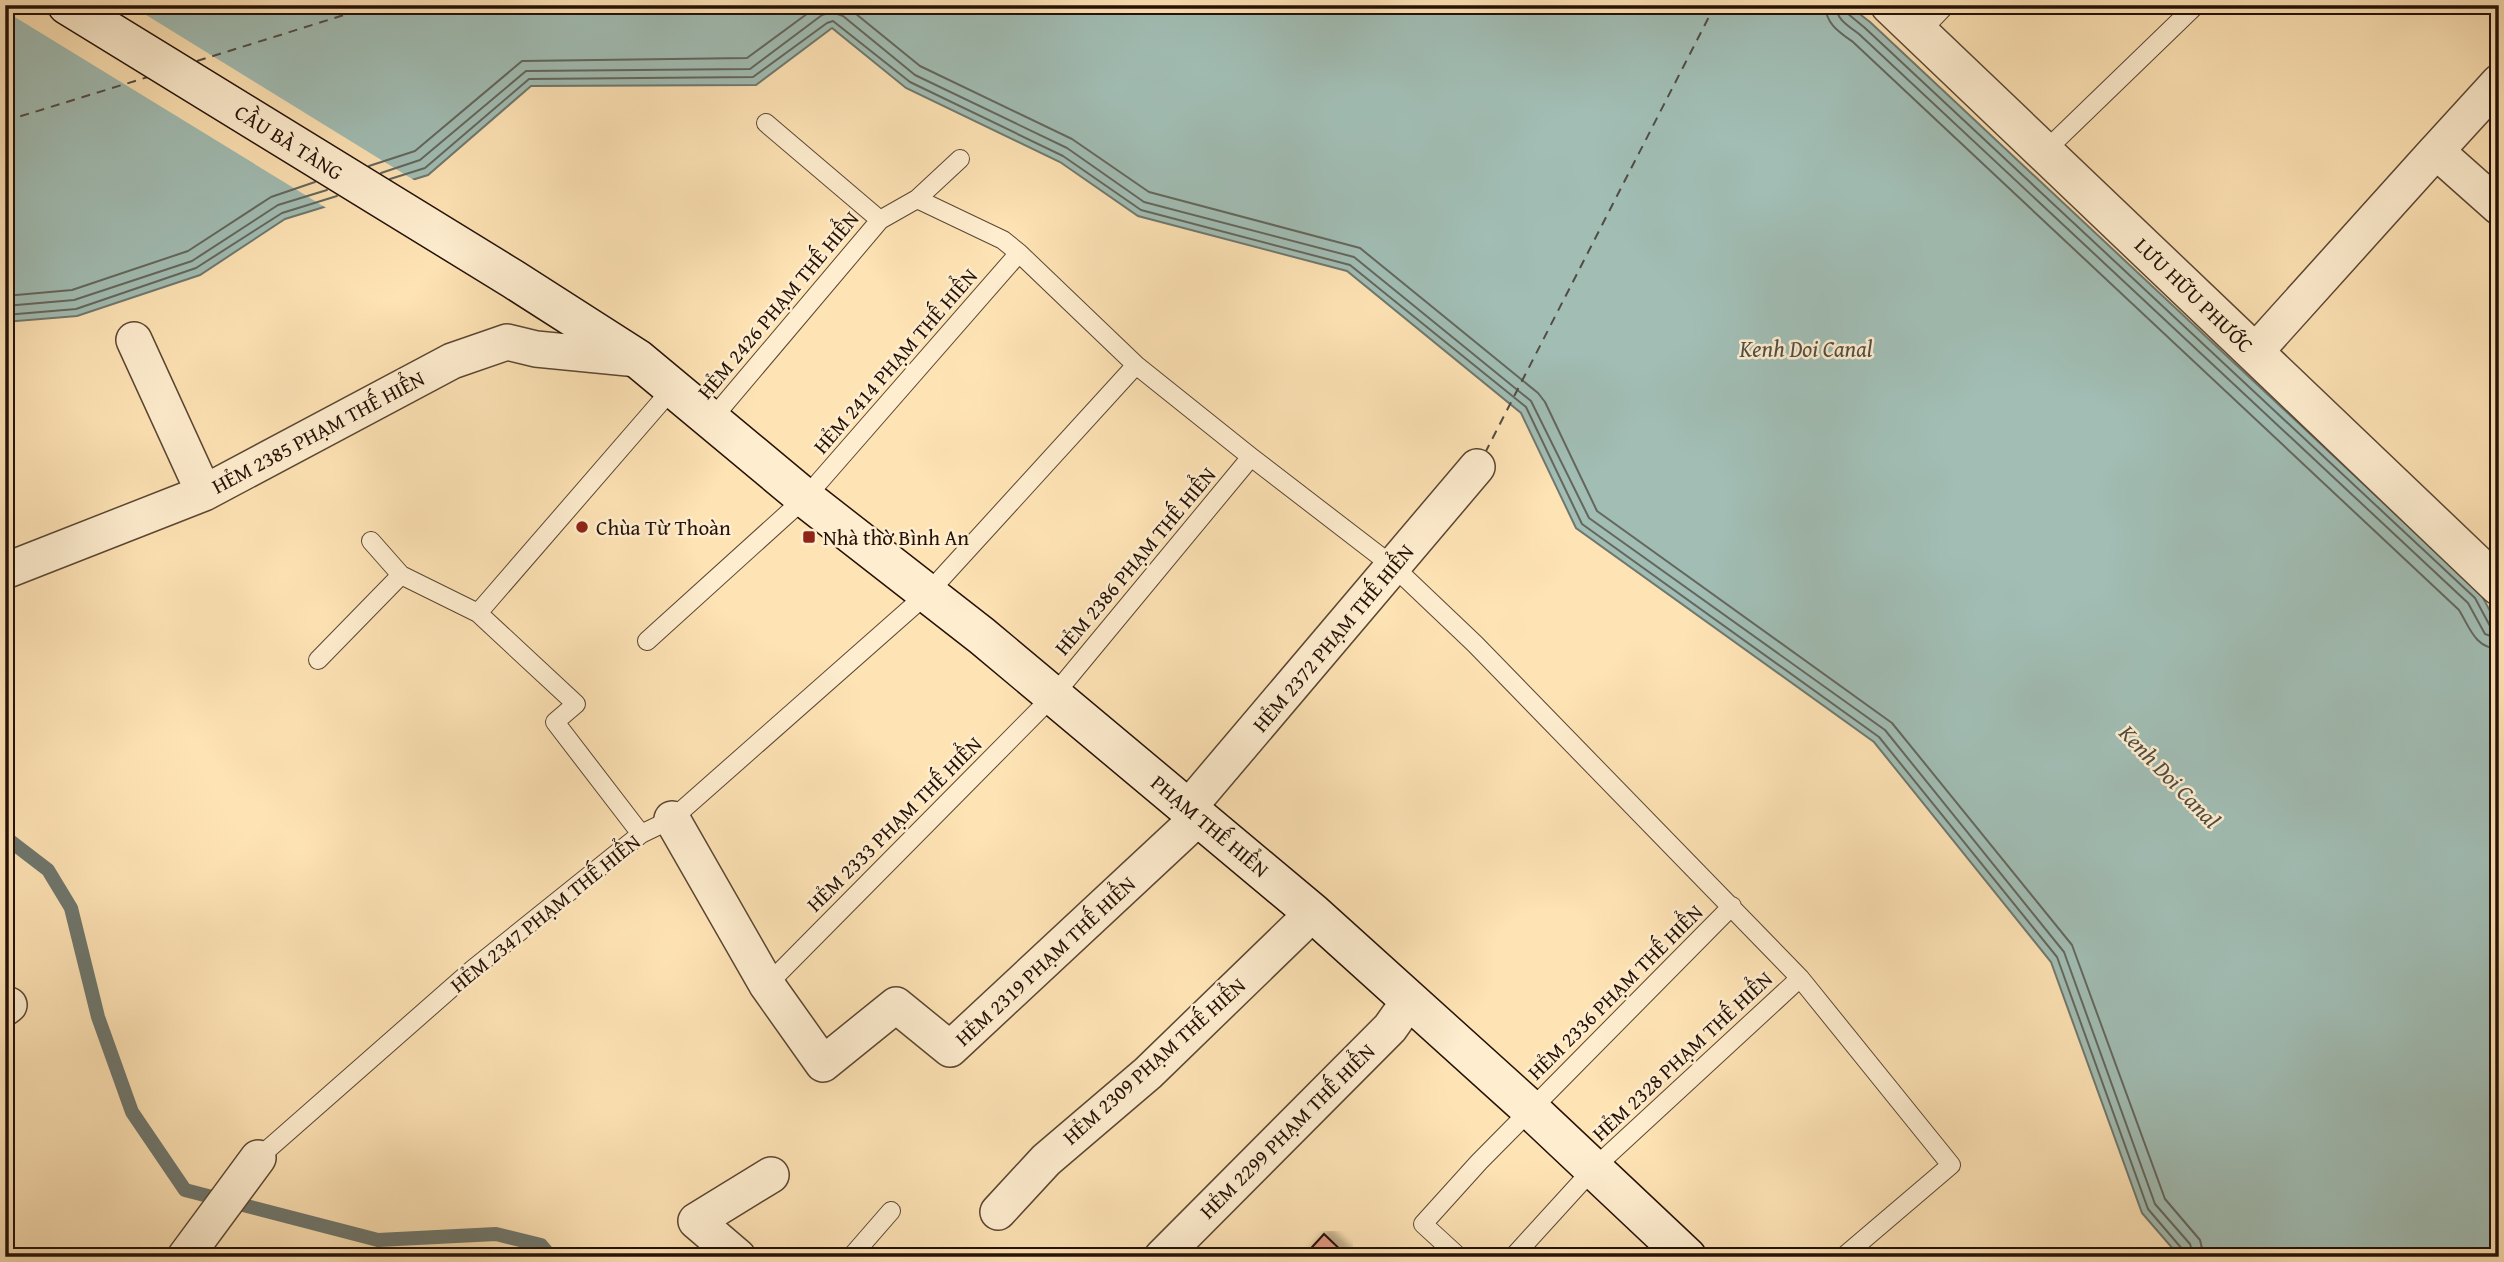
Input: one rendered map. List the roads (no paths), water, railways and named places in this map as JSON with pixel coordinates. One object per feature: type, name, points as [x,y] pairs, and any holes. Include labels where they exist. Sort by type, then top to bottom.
[{"type":"main road","name":"CẦU BÀ TÀNG","points":[[66,5],[513,279],[638,359]]},
{"type":"main road","name":"LƯU HỮU PHƯỚC","points":[[1890,5],[2499,586]]},
{"type":"main road","name":"PHẠM THẾ HIỂN","points":[[638,359],[805,498],[1054,695],[1313,913],[1531,1109],[1687,1257]]},
{"type":"street","points":[[2255,353],[2499,82]]},
{"type":"street","points":[[2436,151],[2499,207]]},
{"type":"street","points":[[134,340],[204,493]]},
{"type":"street","name":"HẺM 2385 PHẠM THẾ HIỂN","points":[[5,571],[204,493],[452,360],[507,342],[536,349],[638,359]]},
{"type":"street","name":"HẺM 2372 PHẠM THẾ HIỂN","points":[[1193,812],[1477,467]]},
{"type":"street","name":"HẺM 2319 PHẠM THẾ HIỂN","points":[[767,985],[823,1064],[896,1004],[950,1049],[1193,812]]},
{"type":"street","points":[[657,826],[767,985]]},
{"type":"street","name":"HẺM 2309 PHẠM THẾ HIỂN","points":[[998,1212],[1046,1160],[1148,1073],[1313,913]]},
{"type":"street","name":"HẺM 2299 PHẠM THẾ HIỂN","points":[[1162,1257],[1390,1028],[1409,1001]]},
{"type":"street","name":"HẺM 2347 PHẠM THẾ HIỂN","points":[[184,1257],[258,1158]]},
{"type":"street","points":[[738,1257],[696,1221],[771,1175]]},
{"type":"lane","points":[[1919,33],[1946,5]]},
{"type":"lane","points":[[2044,152],[2196,5]]},
{"type":"lane","name":"HẺM 2426 PHẠM THẾ HIỂN","points":[[766,123],[880,220]]},
{"type":"lane","name":"HẺM 2426 PHẠM THẾ HIỂN","points":[[711,420],[880,220],[917,199],[960,159]]},
{"type":"lane","name":"HẺM 2328 PHẠM THẾ HIỂN","points":[[917,199],[1003,240],[1136,365],[1394,566],[1475,644],[1800,978],[1951,1165],[1843,1257]]},
{"type":"lane","name":"HẺM 2414 PHẠM THẾ HIỂN","points":[[647,641],[805,498],[1019,253]]},
{"type":"lane","name":"HẺM 2347 PHẠM THẾ HIỂN","points":[[258,1158],[473,969],[657,826],[928,593],[1136,365]]},
{"type":"lane","points":[[478,613],[673,389]]},
{"type":"lane","name":"HẺM 2386 PHẠM THẾ HIỂN","points":[[1054,695],[1251,457]]},
{"type":"lane","points":[[371,541],[401,575],[478,613],[576,704],[555,722],[657,826]]},
{"type":"lane","points":[[317,660],[401,575]]},
{"type":"lane","name":"HẺM 2333 PHẠM THẾ HIỂN","points":[[767,985],[1054,695]]},
{"type":"lane","name":"HẺM 2336 PHẠM THẾ HIỂN","points":[[1459,1257],[1423,1224],[1531,1109],[1732,906]]},
{"type":"lane","name":"HẺM 2328 PHẠM THẾ HIỂN","points":[[1513,1257],[1594,1168],[1800,978]]},
{"type":"lane","points":[[851,1257],[891,1212]]},
{"type":"water","name":"Kenh Doi Canal","points":[[5,5],[1848,5],[1870,22],[2481,594],[2499,628],[2499,1257],[2180,1257],[2142,1213],[2051,962],[1874,742],[1576,528],[1521,413],[1347,271],[1138,216],[1060,162],[906,88],[832,28],[756,85],[531,86],[428,175],[285,219],[200,275],[77,316],[5,322]]},
{"type":"waterway","points":[[5,837],[48,870],[71,908],[98,1017],[132,1112],[185,1190],[378,1240],[496,1234],[541,1245],[551,1257]]},
{"type":"place","name":"Chùa Từ Thoàn","points":[[582,527]]},
{"type":"place","name":"Nhà thờ Bình An","points":[[809,537]]}]
